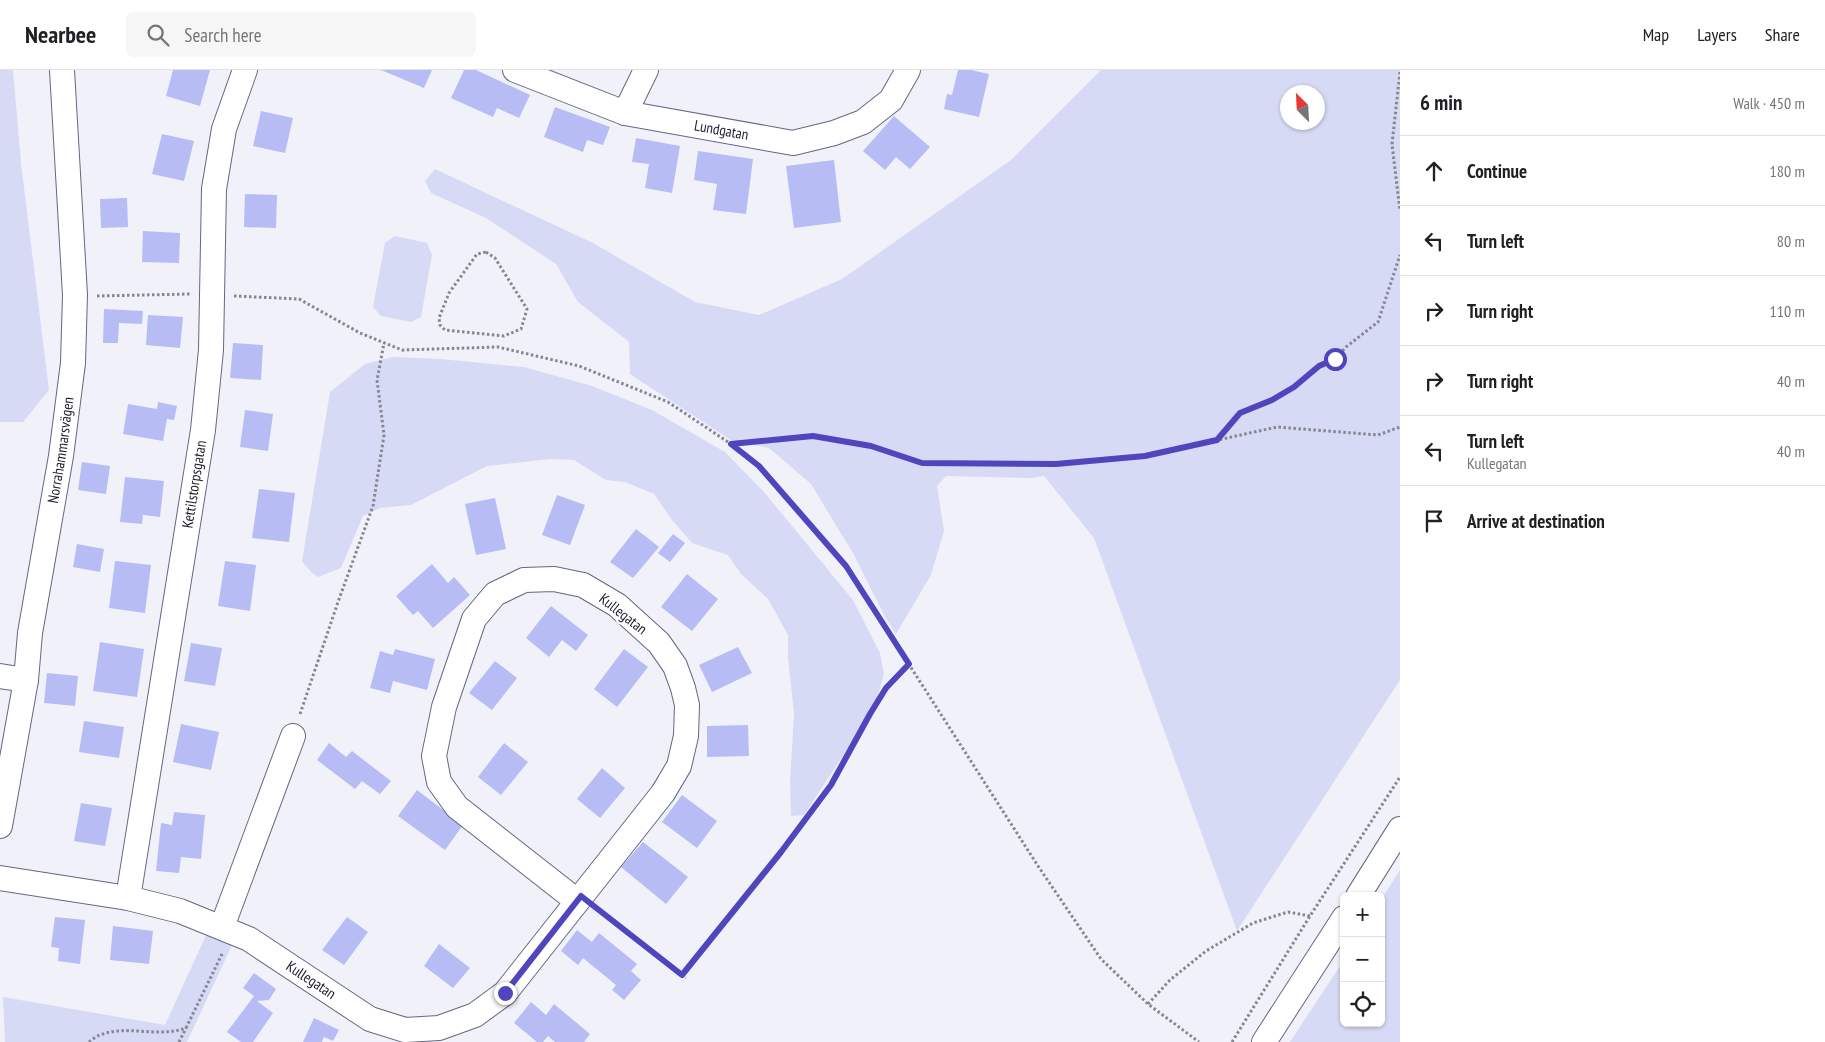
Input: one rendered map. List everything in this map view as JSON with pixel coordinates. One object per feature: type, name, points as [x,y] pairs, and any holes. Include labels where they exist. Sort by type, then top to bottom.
[{"type":"street","name":"Norrahammarsvägen","points":[[0,826],[26,680],[30,633],[62,447],[73,363],[75,295],[62,70]]},
{"type":"street","name":"Kettilstorpsgatan","points":[[128,898],[203,430],[213,295],[214,190],[224,129],[245,70]]},
{"type":"street","name":"Lundgatan","points":[[515,70],[625,113],[793,143],[834,133],[863,122],[891,100],[908,70]]},
{"type":"street","points":[[625,113],[646,70]]},
{"type":"street","name":"Kullegatan","points":[[0,878],[128,898],[180,911],[249,939],[370,1019],[405,1030],[439,1028],[475,1015],[505,993],[663,793],[679,766],[686,736],[687,705],[683,688],[675,666],[659,643],[617,605],[584,585],[554,579],[524,580],[495,594],[474,619],[444,707],[434,756],[439,782],[457,807],[579,899]]},
{"type":"street","points":[[0,676],[26,680]]},
{"type":"street","points":[[222,927],[293,736]]},
{"type":"street","points":[[1361,892],[1400,829]]},
{"type":"street","points":[[1264,1042],[1340,924]]},
{"type":"path","points":[[1400,72],[1392,144],[1400,211]]},
{"type":"path","points":[[486,252],[495,258],[527,309],[521,329],[504,336],[452,331],[445,330],[440,325],[439,318],[443,305],[455,283],[477,254],[486,252]]},
{"type":"path","points":[[1217,440],[1240,413],[1272,400],[1294,387],[1319,366],[1335,359],[1346,347],[1378,322],[1400,255]]},
{"type":"path","points":[[75,295],[213,295],[299,299],[360,333],[402,350],[498,347],[579,366],[668,402],[731,444],[759,466],[846,566],[1038,866],[1101,959],[1148,1004],[1199,1042]]},
{"type":"path","points":[[293,736],[338,602],[373,506],[384,435],[377,380],[384,343]]},
{"type":"path","points":[[731,444],[813,436],[871,446],[922,463],[1056,464],[1145,456],[1277,427],[1378,435],[1400,427]]},
{"type":"path","points":[[682,975],[781,852],[831,785],[886,688],[909,664]]},
{"type":"path","points":[[1232,1042],[1310,916],[1400,777]]},
{"type":"path","points":[[579,899],[686,978]]},
{"type":"path","points":[[1148,1004],[1170,980],[1206,951],[1253,923],[1288,912],[1310,916]]},
{"type":"path","points":[[179,1042],[222,953]]},
{"type":"path","points":[[89,1042],[102,1034],[116,1032],[174,1032],[186,1028]]},
{"type":"shaded area","points":[[0,70],[13,70],[21,163],[49,390],[23,422],[0,422]]},
{"type":"shaded area","points":[[1101,70],[1400,70],[1400,680],[1237,931],[1094,538],[1044,476],[1031,478],[946,476],[937,486],[944,531],[931,575],[896,634],[885,617],[854,555],[811,484],[769,448],[732,441],[630,374],[629,342],[578,302],[556,264],[486,218],[431,193],[425,181],[435,169],[593,243],[695,302],[759,315],[842,279],[1011,160]]},
{"type":"shaded area","points":[[395,236],[427,243],[432,255],[421,317],[411,322],[381,316],[373,307],[385,243]]},
{"type":"shaded area","points":[[393,357],[441,359],[524,367],[592,386],[652,410],[725,452],[764,492],[853,600],[880,653],[884,674],[878,696],[848,748],[804,815],[791,816],[790,782],[794,713],[788,658],[788,635],[768,599],[741,574],[728,555],[692,543],[672,520],[654,494],[625,482],[606,480],[574,460],[550,459],[487,466],[411,505],[380,508],[363,516],[341,568],[318,577],[311,572],[302,561],[330,392],[365,364]]},
{"type":"shaded area","points":[[1400,870],[1400,1042],[1290,1042],[1340,966],[1340,1027],[1385,1027],[1385,894]]},
{"type":"shaded area","points":[[207,933],[232,945],[187,1042],[5,1042],[3,997],[165,1025]]},
{"type":"building","points":[[173,70],[210,70],[200,106],[166,96]]},
{"type":"building","points":[[381,70],[432,70],[424,88]]},
{"type":"building","points":[[464,70],[476,70],[530,95],[519,118],[497,108],[493,117],[451,98]]},
{"type":"building","points":[[958,70],[971,70],[989,74],[979,117],[944,109],[947,94],[952,95]]},
{"type":"building","points":[[555,107],[610,127],[603,145],[587,140],[583,152],[544,137]]},
{"type":"building","points":[[261,111],[293,118],[285,153],[253,146]]},
{"type":"building","points":[[894,116],[930,147],[910,169],[896,157],[885,170],[863,151]]},
{"type":"building","points":[[162,134],[194,141],[184,181],[152,174]]},
{"type":"building","points":[[636,138],[680,146],[672,193],[645,188],[649,164],[632,162]]},
{"type":"building","points":[[698,151],[753,159],[746,214],[713,210],[717,184],[694,180]]},
{"type":"building","points":[[834,160],[841,222],[794,228],[786,166]]},
{"type":"building","points":[[245,194],[277,195],[276,228],[244,227]]},
{"type":"building","points":[[127,198],[128,227],[101,228],[100,199]]},
{"type":"building","points":[[143,231],[180,233],[179,263],[142,262]]},
{"type":"building","points":[[104,309],[143,311],[142,324],[119,323],[118,343],[103,343]]},
{"type":"building","points":[[148,315],[183,317],[180,348],[146,345]]},
{"type":"building","points":[[233,343],[263,345],[261,380],[230,378]]},
{"type":"building","points":[[158,402],[177,406],[174,420],[167,419],[163,441],[123,434],[128,404],[157,409]]},
{"type":"building","points":[[245,410],[273,414],[268,451],[240,447]]},
{"type":"building","points":[[82,462],[110,466],[106,494],[78,490]]},
{"type":"building","points":[[125,477],[164,481],[160,517],[143,515],[142,524],[120,522]]},
{"type":"building","points":[[259,489],[295,493],[289,542],[252,538]]},
{"type":"building","points":[[557,495],[585,505],[570,545],[542,535]]},
{"type":"building","points":[[495,498],[506,549],[476,555],[465,504]]},
{"type":"building","points":[[636,529],[659,547],[633,578],[610,562]]},
{"type":"building","points":[[673,534],[685,543],[670,562],[658,553]]},
{"type":"building","points":[[77,544],[104,549],[100,572],[73,567]]},
{"type":"building","points":[[115,561],[151,565],[145,613],[109,608]]},
{"type":"building","points":[[225,561],[256,565],[250,611],[218,606]]},
{"type":"building","points":[[432,564],[448,583],[454,577],[470,595],[433,628],[418,611],[413,615],[396,596]]},
{"type":"building","points":[[687,574],[718,599],[692,631],[661,607]]},
{"type":"building","points":[[551,606],[588,635],[576,651],[562,640],[549,657],[526,638]]},
{"type":"building","points":[[100,642],[144,649],[137,697],[93,691]]},
{"type":"building","points":[[191,643],[222,648],[215,686],[184,681]]},
{"type":"building","points":[[738,647],[752,673],[712,692],[699,665]]},
{"type":"building","points":[[395,649],[435,659],[427,690],[393,681],[390,693],[370,688],[380,651],[393,655]]},
{"type":"building","points":[[624,649],[648,667],[617,707],[594,689]]},
{"type":"building","points":[[495,661],[517,678],[492,710],[469,693]]},
{"type":"building","points":[[47,673],[78,676],[75,706],[44,703]]},
{"type":"building","points":[[84,721],[124,727],[119,758],[79,752]]},
{"type":"building","points":[[181,724],[219,732],[211,770],[173,762]]},
{"type":"building","points":[[748,725],[749,756],[707,757],[707,726]]},
{"type":"building","points":[[329,743],[346,757],[352,751],[391,781],[380,794],[362,781],[355,789],[317,760]]},
{"type":"building","points":[[504,743],[528,762],[501,795],[478,777]]},
{"type":"building","points":[[602,768],[625,788],[600,818],[577,799]]},
{"type":"building","points":[[417,790],[463,825],[445,850],[398,816]]},
{"type":"building","points":[[682,795],[717,821],[697,848],[662,822]]},
{"type":"building","points":[[81,803],[112,808],[105,846],[74,841]]},
{"type":"building","points":[[174,812],[205,815],[201,859],[181,857],[179,873],[156,871],[161,823],[172,825]]},
{"type":"building","points":[[643,842],[688,877],[666,904],[621,867]]},
{"type":"building","points":[[55,917],[85,920],[80,964],[58,961],[59,948],[51,947]]},
{"type":"building","points":[[347,917],[368,932],[344,965],[322,950]]},
{"type":"building","points":[[113,926],[153,931],[149,964],[110,960]]},
{"type":"building","points":[[577,930],[592,942],[599,933],[637,964],[631,971],[641,980],[624,1000],[612,990],[616,985],[583,958],[578,965],[561,951]]},
{"type":"building","points":[[439,944],[470,968],[453,988],[424,966]]},
{"type":"building","points":[[254,973],[276,989],[269,1000],[257,1001],[273,1013],[253,1042],[241,1042],[227,1032],[254,996],[243,988]]},
{"type":"building","points":[[531,1002],[546,1015],[554,1004],[590,1034],[584,1042],[555,1042],[548,1036],[543,1042],[537,1042],[514,1023]]},
{"type":"building","points":[[314,1018],[339,1030],[333,1041],[324,1037],[322,1042],[303,1042]]},
{"type":"route","points":[[505,993],[581,896],[682,975],[781,852],[831,785],[886,688],[909,664],[846,566],[759,466],[731,444],[813,436],[871,446],[922,463],[1056,464],[1145,456],[1217,440],[1240,413],[1272,400],[1294,387],[1319,366],[1335,359]]}]
